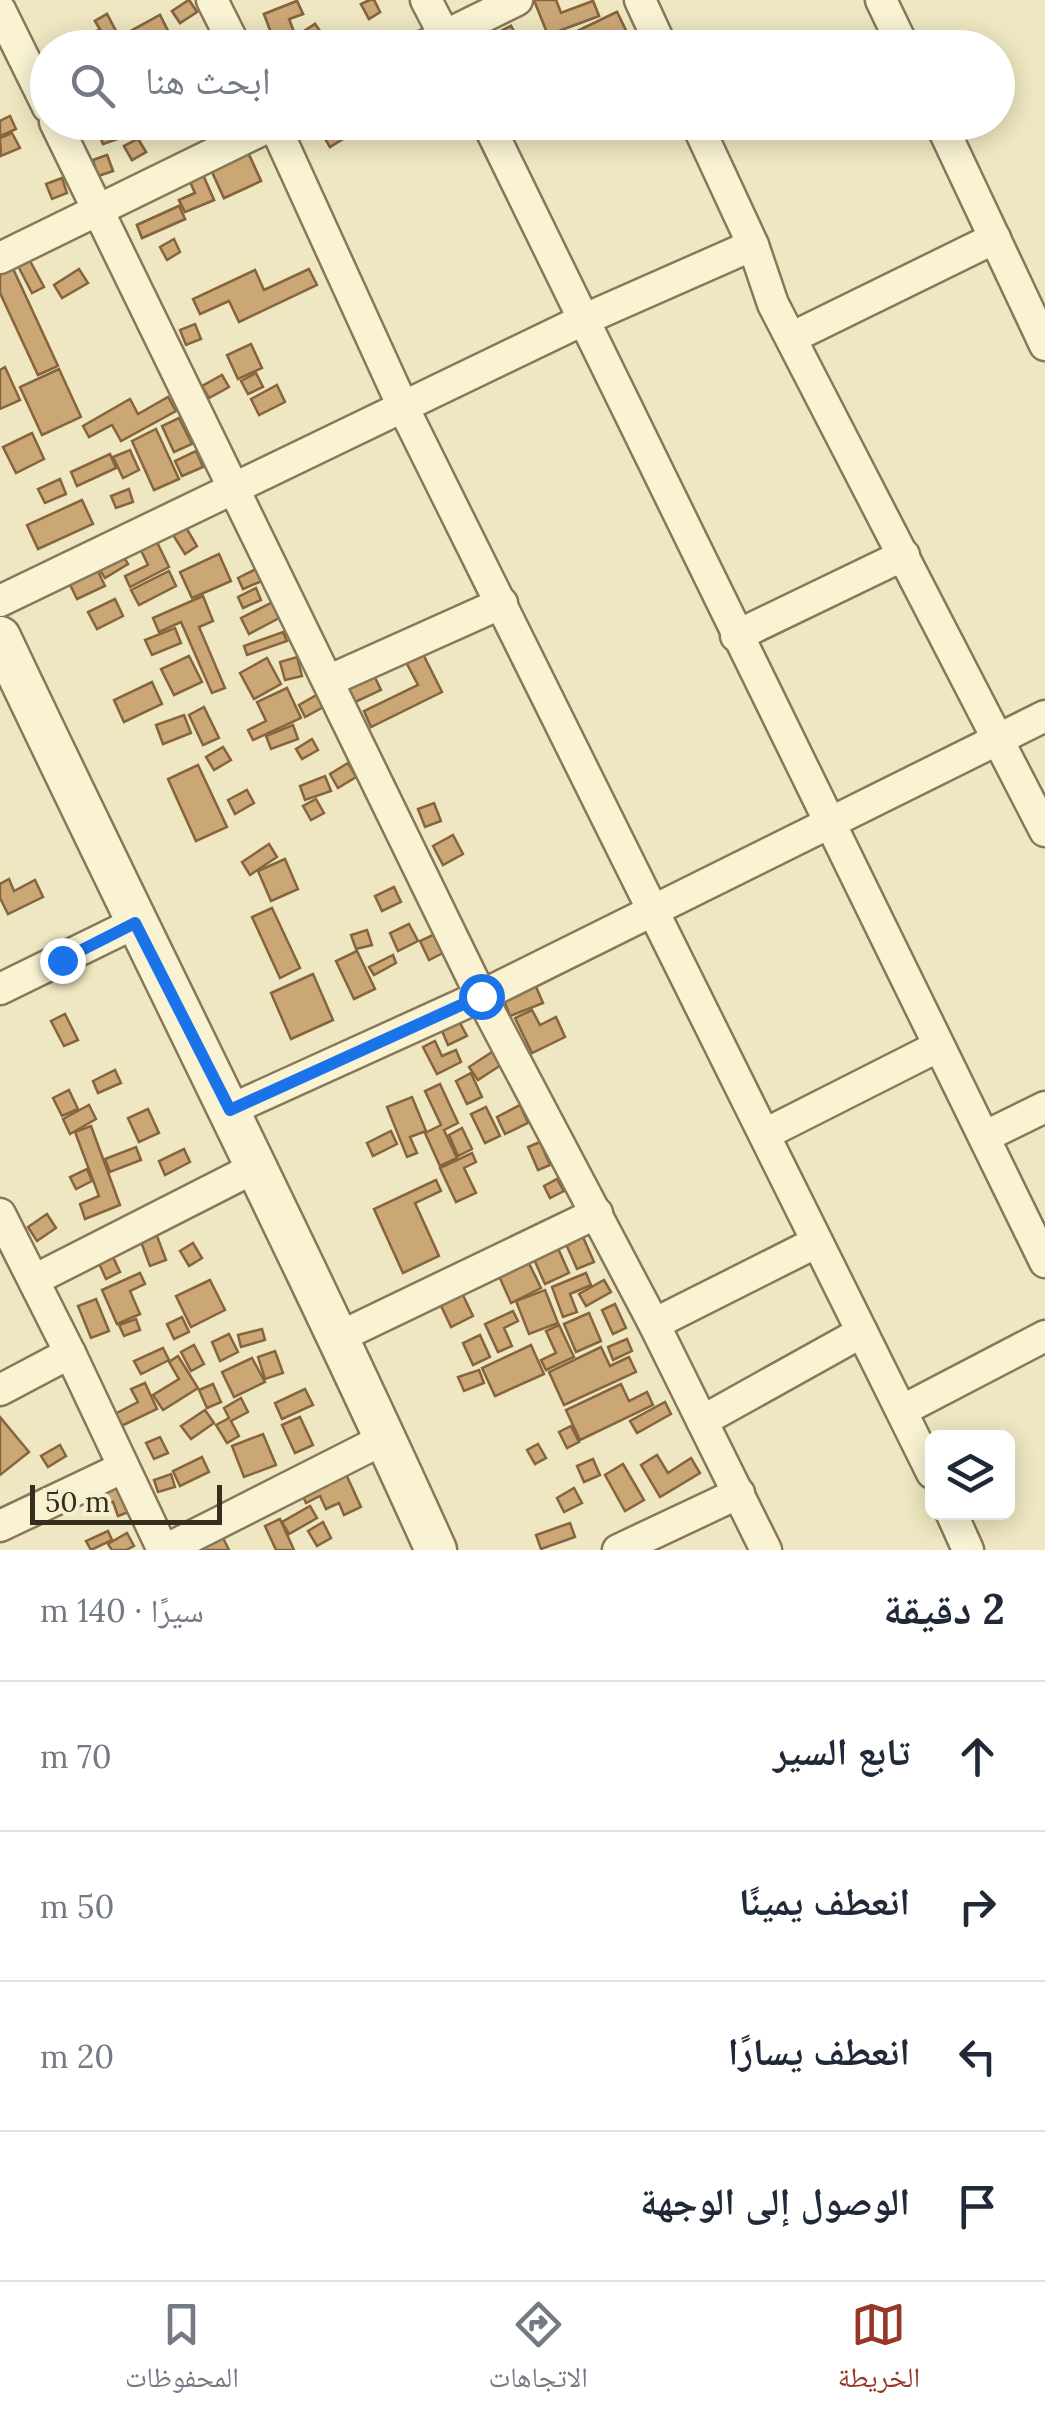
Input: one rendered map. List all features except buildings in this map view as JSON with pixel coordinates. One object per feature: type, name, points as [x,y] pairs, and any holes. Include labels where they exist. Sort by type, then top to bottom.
[{"type":"street","points":[[212,0],[227,30]]},
{"type":"street","points":[[426,0],[434,30]]},
{"type":"street","points":[[462,30],[517,0]]},
{"type":"street","points":[[640,0],[654,30]]},
{"type":"street","points":[[881,0],[895,30]]},
{"type":"street","points":[[0,10],[30,71]]},
{"type":"street","points":[[64,140],[481,996],[597,1213],[766,1550]]},
{"type":"street","points":[[0,258],[240,140]]},
{"type":"street","points":[[283,140],[404,408],[925,1458]]},
{"type":"street","points":[[496,140],[937,1047],[1037,1228],[1045,1262]]},
{"type":"street","points":[[704,140],[753,245],[773,304],[1045,831]]},
{"type":"street","points":[[949,140],[995,238],[1036,298],[1045,345]]},
{"type":"street","points":[[791,338],[995,238]]},
{"type":"street","points":[[0,602],[583,320],[753,245]]},
{"type":"street","points":[[736,636],[904,556]]},
{"type":"street","points":[[328,682],[502,604]]},
{"type":"street","points":[[0,636],[135,923],[258,1166],[436,1550]]},
{"type":"street","points":[[230,1110],[481,996],[1045,716]]},
{"type":"street","points":[[0,989],[135,923]]},
{"type":"street","points":[[765,1134],[937,1047]]},
{"type":"street","points":[[984,1137],[1045,1107]]},
{"type":"street","points":[[34,1280],[258,1166]]},
{"type":"street","points":[[339,1337],[597,1213]]},
{"type":"street","points":[[0,1214],[164,1550],[386,1438]]},
{"type":"street","points":[[654,1324],[817,1242]]},
{"type":"street","points":[[702,1420],[862,1332]]},
{"type":"street","points":[[903,1410],[1045,1336]]},
{"type":"street","points":[[0,1390],[70,1352]]},
{"type":"street","points":[[0,1526],[122,1468]]},
{"type":"street","points":[[618,1550],[738,1493]]},
{"type":"street","points":[[954,1520],[968,1550]]},
{"type":"route","points":[[62,960],[135,923],[230,1110],[481,996]]}]
